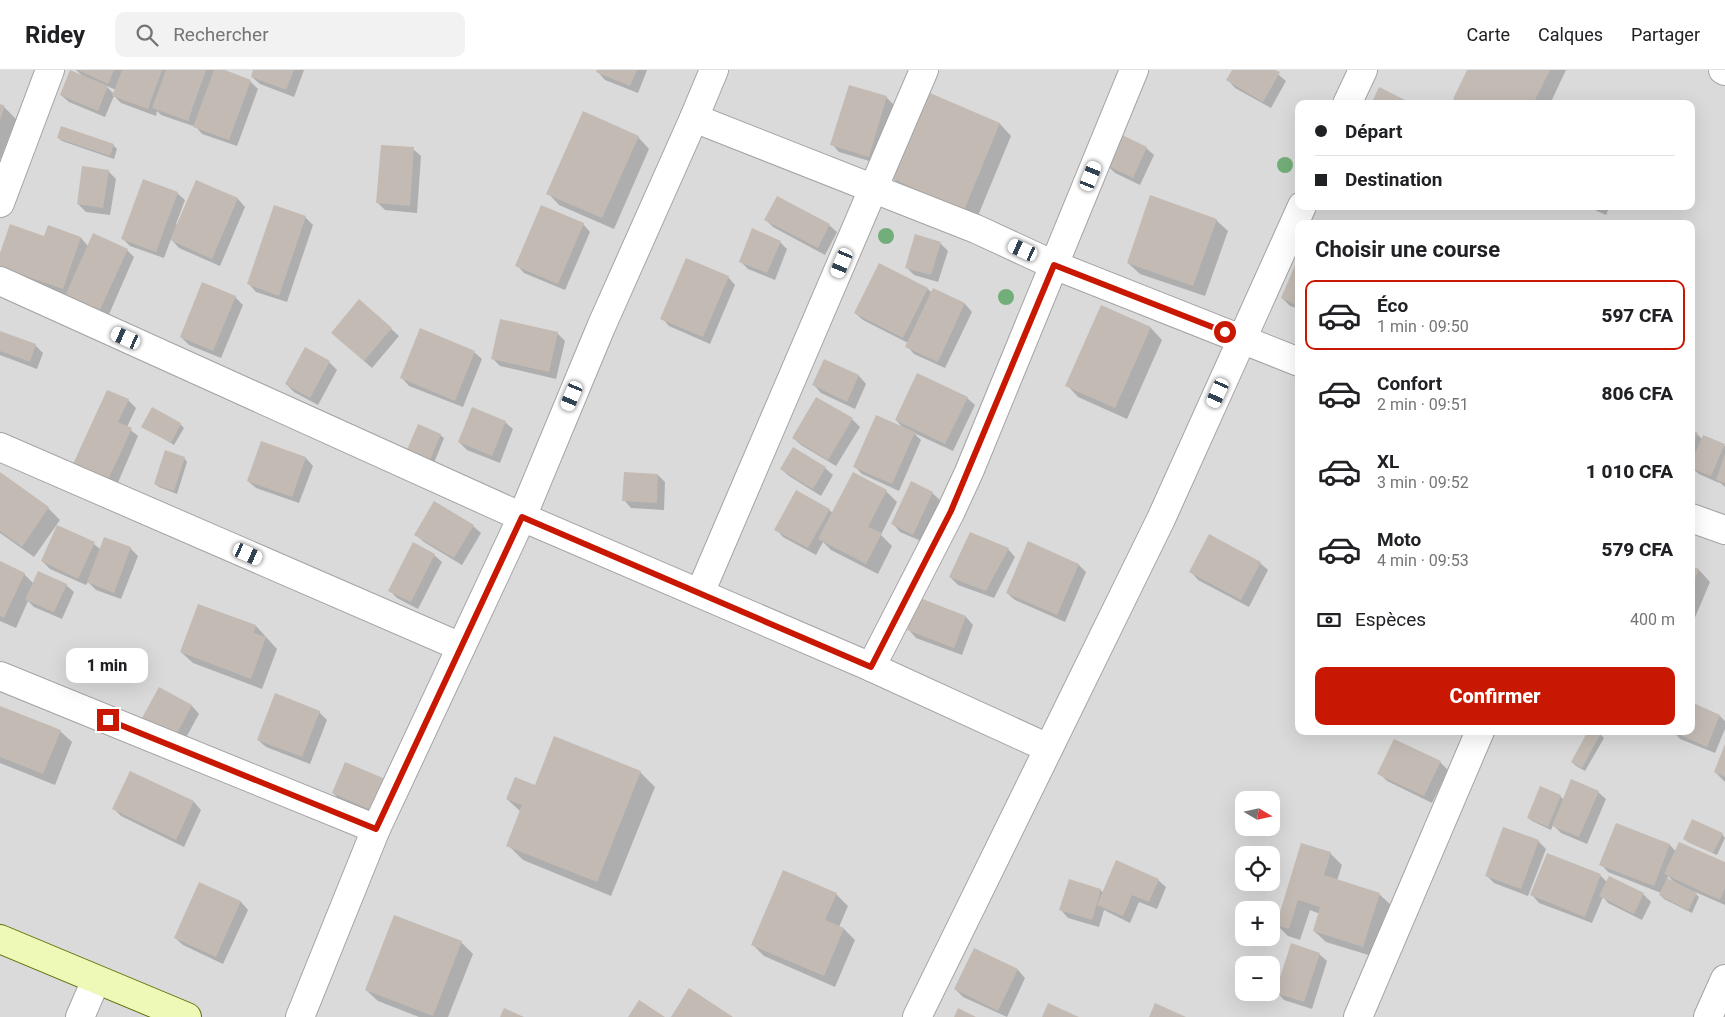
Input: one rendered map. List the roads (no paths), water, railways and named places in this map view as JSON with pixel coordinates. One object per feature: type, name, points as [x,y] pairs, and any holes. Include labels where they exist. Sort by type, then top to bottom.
[{"type":"street","points":[[0,202],[50,70]]},
{"type":"street","points":[[300,1017],[376,829],[522,517],[601,327],[714,70]]},
{"type":"street","points":[[700,593],[924,70]]},
{"type":"street","points":[[871,667],[951,511],[1134,70]]},
{"type":"street","points":[[1350,100],[1362,70]]},
{"type":"street","points":[[694,118],[976,229],[1054,265],[1295,360]]},
{"type":"street","points":[[917,1017],[1161,519],[1295,222]]},
{"type":"street","points":[[0,281],[522,517],[871,667],[1048,748]]},
{"type":"street","points":[[0,447],[461,647]]},
{"type":"street","points":[[1695,519],[1725,530]]},
{"type":"street","points":[[0,676],[376,829]]},
{"type":"street","points":[[1358,1017],[1478,735]]},
{"type":"street","points":[[0,939],[187,1017]]},
{"type":"street","points":[[1708,1017],[1725,979]]},
{"type":"street","points":[[80,1017],[96,980]]}]
